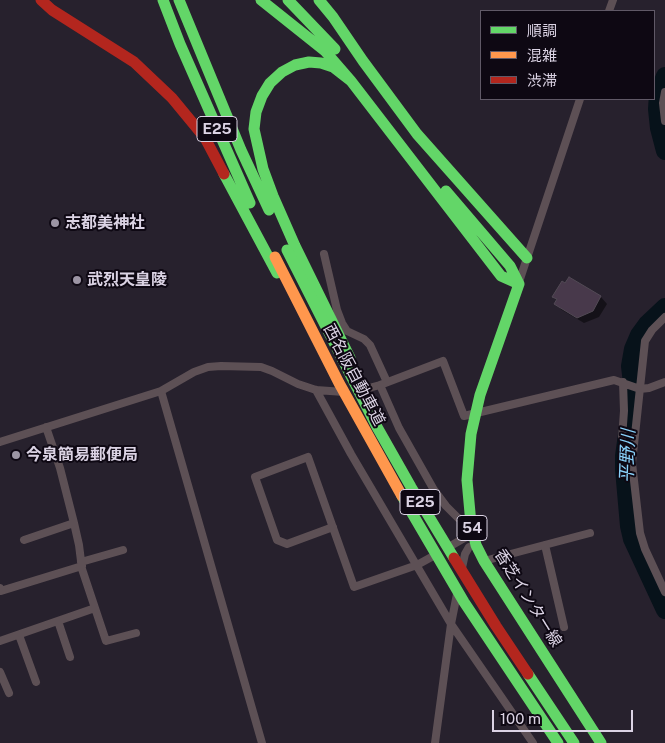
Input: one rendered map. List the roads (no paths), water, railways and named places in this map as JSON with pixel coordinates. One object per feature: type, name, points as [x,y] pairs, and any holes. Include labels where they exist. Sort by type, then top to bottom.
[{"type":"main road","points":[[41,0],[52,10],[134,62],[172,98],[205,138],[272,258]]},
{"type":"main road","name":"西名阪自動車道","points":[[163,0],[272,258],[287,282],[339,383],[400,493],[464,602],[558,743]]},
{"type":"main road","name":"西名阪自動車道","points":[[179,0],[241,150],[291,248],[349,372],[411,486],[455,561],[574,743]]},
{"type":"main road","points":[[261,0],[325,51],[351,81],[501,276],[519,284]]},
{"type":"main road","points":[[274,0],[346,61]]},
{"type":"main road","points":[[288,0],[346,61],[416,155],[510,266],[519,284]]},
{"type":"main road","points":[[325,2],[363,61],[417,134],[527,258]]},
{"type":"main road","points":[[291,248],[263,169],[256,142],[254,129],[256,112],[262,96],[270,84],[282,72],[295,65],[309,62],[321,63],[333,68],[351,81]]},
{"type":"main road","name":"香芝インター線","points":[[519,284],[480,395],[471,434],[467,480],[472,528],[476,545],[484,561],[601,743]]},
{"type":"main road","points":[[587,743],[592,730]]},
{"type":"street","points":[[665,92],[663,103],[665,121]]},
{"type":"street","points":[[519,284],[580,100]]},
{"type":"street","points":[[324,254],[337,310],[342,323],[347,331],[370,344],[399,428],[434,490],[446,506],[472,528],[416,565],[354,587],[333,527],[308,457],[254,477],[277,540],[287,544],[333,527]]},
{"type":"street","points":[[665,317],[652,330],[645,341],[638,388],[632,463],[637,519],[645,549],[665,592]]},
{"type":"street","points":[[0,442],[161,391],[194,372],[208,367],[261,367],[316,390],[352,392],[383,384],[443,361],[464,416],[606,381],[625,382],[638,388],[649,388],[665,382]]},
{"type":"street","points":[[622,438],[625,382]]},
{"type":"street","points":[[316,390],[351,454],[451,624],[533,743]]},
{"type":"street","points":[[161,391],[262,743]]},
{"type":"street","points":[[46,427],[57,459],[74,523],[82,564],[106,641],[136,633]]},
{"type":"street","points":[[24,540],[74,523]]},
{"type":"street","points":[[484,561],[590,533]]},
{"type":"street","points":[[436,743],[451,624],[465,554],[469,547],[476,545]]},
{"type":"street","points":[[545,545],[564,627]]},
{"type":"street","points":[[0,588],[1,590],[123,550]]},
{"type":"street","points":[[0,642],[95,608]]},
{"type":"street","points":[[58,621],[70,657]]},
{"type":"street","points":[[19,635],[36,682]]},
{"type":"street","points":[[0,672],[10,693]]},
{"type":"waterway","name":"平野川","points":[[665,76],[658,94],[657,109],[659,128],[665,151]]},
{"type":"waterway","name":"平野川","points":[[665,307],[647,324],[639,335],[633,349],[630,366],[633,392],[624,456],[629,526],[632,539],[665,610]]},
{"type":"place","name":"志都美神社","points":[[55,223]]},
{"type":"place","name":"武烈天皇陵","points":[[77,280]]},
{"type":"place","name":"今泉簡易郵便局","points":[[16,455]]}]
